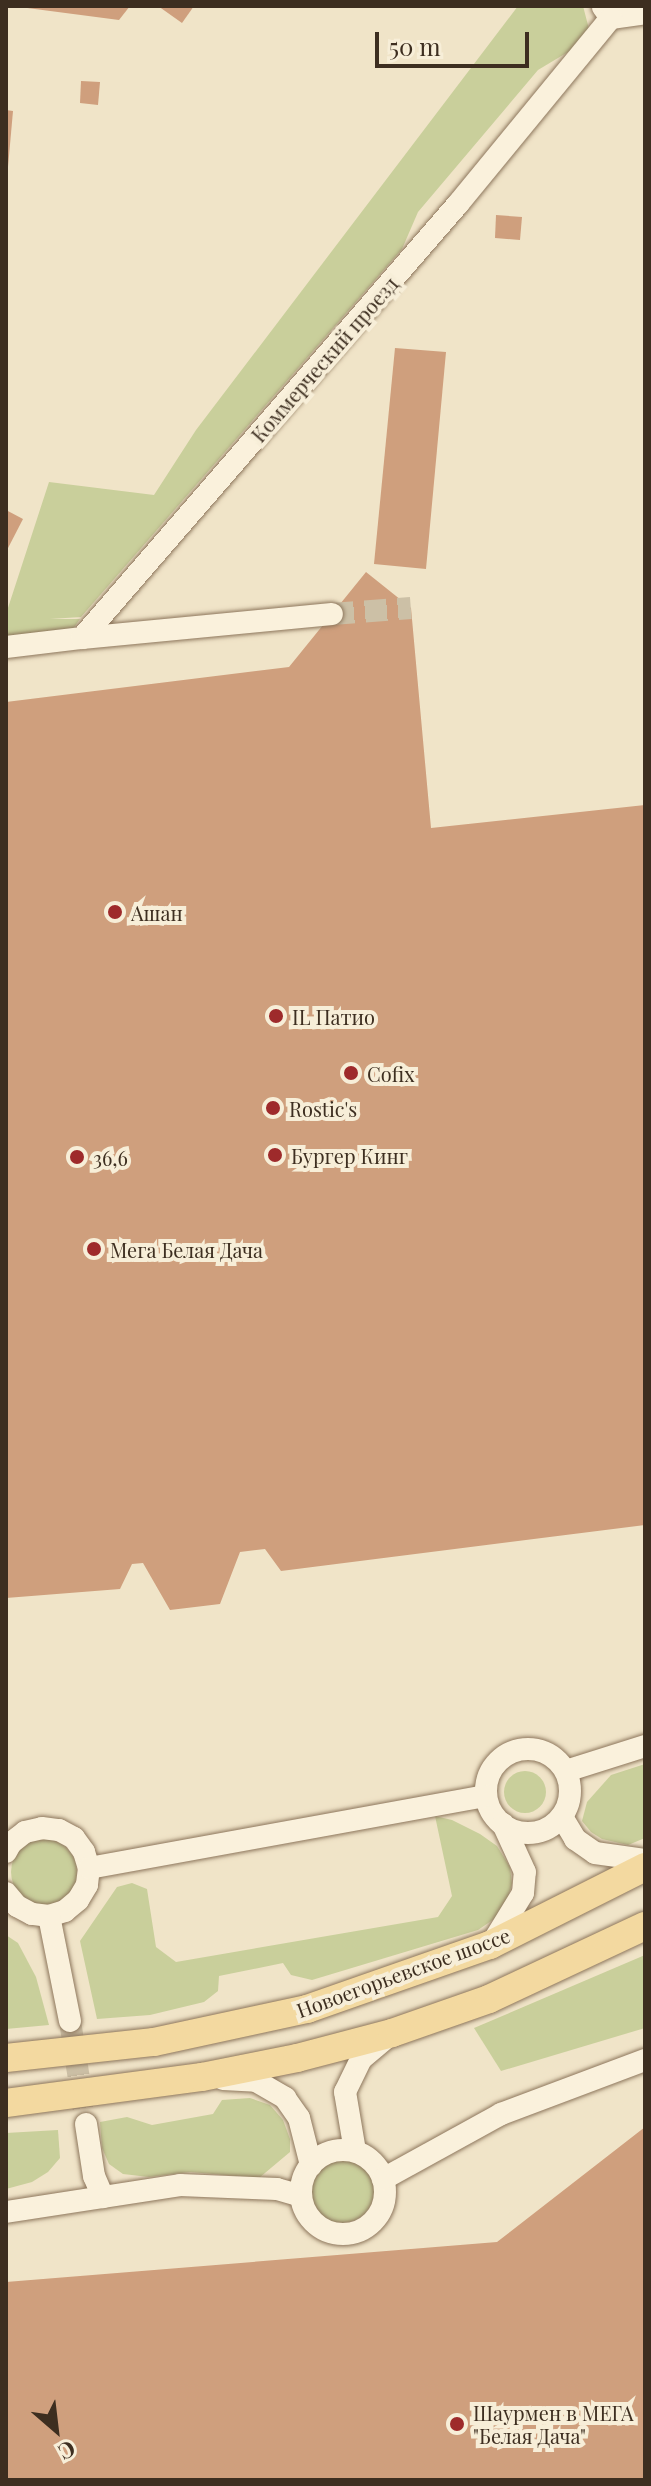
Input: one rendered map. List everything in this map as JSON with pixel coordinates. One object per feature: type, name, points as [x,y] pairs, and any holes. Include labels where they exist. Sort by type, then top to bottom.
[{"type":"main road","name":"Новоегорьевское шоссе","points":[[6,2058],[154,2042],[307,2009],[490,1945],[645,1867]]},
{"type":"main road","points":[[6,2103],[202,2077],[297,2058],[392,2033],[489,1999],[645,1926]]},
{"type":"street","points":[[606,12],[645,13]]},
{"type":"street","name":"Коммерческий проезд","points":[[82,638],[458,204],[606,12]]},
{"type":"street","points":[[6,647],[332,614]]},
{"type":"street","points":[[566,1771],[645,1746]]},
{"type":"street","points":[[519,1750],[546,1754],[566,1771],[570,1786],[569,1802],[562,1817],[549,1828],[534,1833],[517,1832],[503,1824],[492,1812],[486,1796],[494,1766],[519,1750]]},
{"type":"street","points":[[89,1868],[486,1796]]},
{"type":"street","points":[[562,1817],[575,1839],[595,1853],[645,1860]]},
{"type":"street","points":[[490,1945],[523,1893],[525,1872],[503,1824]]},
{"type":"street","points":[[6,1852],[25,1832],[42,1828],[59,1830],[74,1838],[84,1852],[89,1868],[87,1885],[78,1900],[65,1911],[49,1916],[32,1914],[17,1906],[6,1893]]},
{"type":"street","points":[[49,1916],[70,2021]]},
{"type":"street","points":[[355,2151],[345,2092],[361,2059],[392,2033]]},
{"type":"street","points":[[383,2179],[501,2114],[645,2060]]},
{"type":"street","points":[[202,2077],[256,2081],[285,2098],[299,2118],[311,2165]]},
{"type":"street","points":[[86,2124],[94,2176],[103,2197]]},
{"type":"street","points":[[341,2150],[355,2151],[369,2159],[383,2179],[383,2204],[376,2218],[364,2228],[347,2234],[317,2225],[306,2212],[301,2196],[303,2180],[311,2165],[323,2155],[341,2150]]},
{"type":"street","points":[[6,2212],[207,2185],[277,2189],[301,2196]]},
{"type":"green space","points":[[518,6],[583,6],[589,29],[573,49],[538,70],[418,212],[402,249],[81,617],[50,619],[80,619],[70,633],[6,640],[6,614],[49,482],[154,495],[196,430]]},
{"type":"green space","points":[[645,1764],[645,1838],[628,1845],[602,1839],[591,1832],[582,1821],[587,1802],[611,1775]]},
{"type":"green space","points":[[525,1771],[540,1777],[546,1792],[540,1807],[525,1813],[510,1807],[504,1792],[510,1777]]},
{"type":"green space","points":[[435,1816],[452,1820],[480,1834],[497,1846],[510,1867],[512,1884],[507,1901],[494,1919],[478,1930],[312,1980],[291,1975],[283,1963],[219,1976],[218,1991],[204,2002],[150,2015],[97,2019],[80,1941],[117,1887],[132,1883],[147,1889],[156,1947],[176,1962],[438,1917],[452,1896]]},
{"type":"green space","points":[[38,1839],[50,1839],[62,1844],[72,1854],[77,1872],[75,1885],[62,1900],[50,1905],[38,1905],[26,1900],[16,1890],[11,1878],[11,1866],[16,1854],[26,1844]]},
{"type":"green space","points":[[6,1935],[18,1943],[36,1977],[49,2025],[6,2029]]},
{"type":"green space","points":[[645,1955],[645,2028],[501,2071],[474,2028]]},
{"type":"green space","points":[[250,2098],[270,2105],[283,2120],[290,2139],[290,2152],[259,2178],[190,2172],[149,2177],[123,2174],[109,2164],[102,2148],[100,2122],[127,2117],[152,2125],[213,2114],[222,2100]]},
{"type":"green space","points":[[58,2130],[60,2158],[48,2172],[32,2182],[6,2189],[6,2133]]},
{"type":"green space","points":[[336,2159],[348,2159],[365,2168],[372,2179],[372,2203],[365,2214],[348,2223],[336,2223],[324,2218],[315,2209],[310,2197],[310,2185],[315,2173],[324,2164]]},
{"type":"building","points":[[12,6],[130,6],[119,20]]},
{"type":"building","points":[[158,6],[194,6],[182,23]]},
{"type":"building","points":[[81,81],[100,82],[98,105],[80,103]]},
{"type":"building","points":[[6,110],[13,111],[8,167],[6,167]]},
{"type":"building","points":[[496,215],[522,217],[520,240],[495,238]]},
{"type":"building","points":[[395,348],[446,352],[426,569],[374,564]]},
{"type":"building","points":[[6,510],[23,519],[6,552]]},
{"type":"building","points":[[366,572],[411,608],[431,828],[645,805],[645,1525],[281,1571],[265,1549],[240,1552],[220,1604],[170,1610],[143,1563],[132,1564],[120,1589],[6,1598],[6,702],[289,667]]},
{"type":"building","points":[[645,2127],[645,2480],[6,2480],[6,2282],[497,2242]]},
{"type":"tunnel","points":[[332,614],[411,608]]},
{"type":"tunnel","points":[[70,2021],[86,2124]]},
{"type":"place","name":"Ашан","points":[[115,912]]},
{"type":"place","name":"IL Патио","points":[[276,1016]]},
{"type":"place","name":"Cofix","points":[[351,1073]]},
{"type":"place","name":"Rostic's","points":[[273,1108]]},
{"type":"place","name":"Бургер Кинг","points":[[275,1155]]},
{"type":"place","name":"36,6","points":[[77,1157]]},
{"type":"place","name":"Мега Белая Дача","points":[[94,1249]]},
{"type":"place","name":"Шаурмен в МЕГА \"Белая Дача\"","points":[[457,2424]]}]
